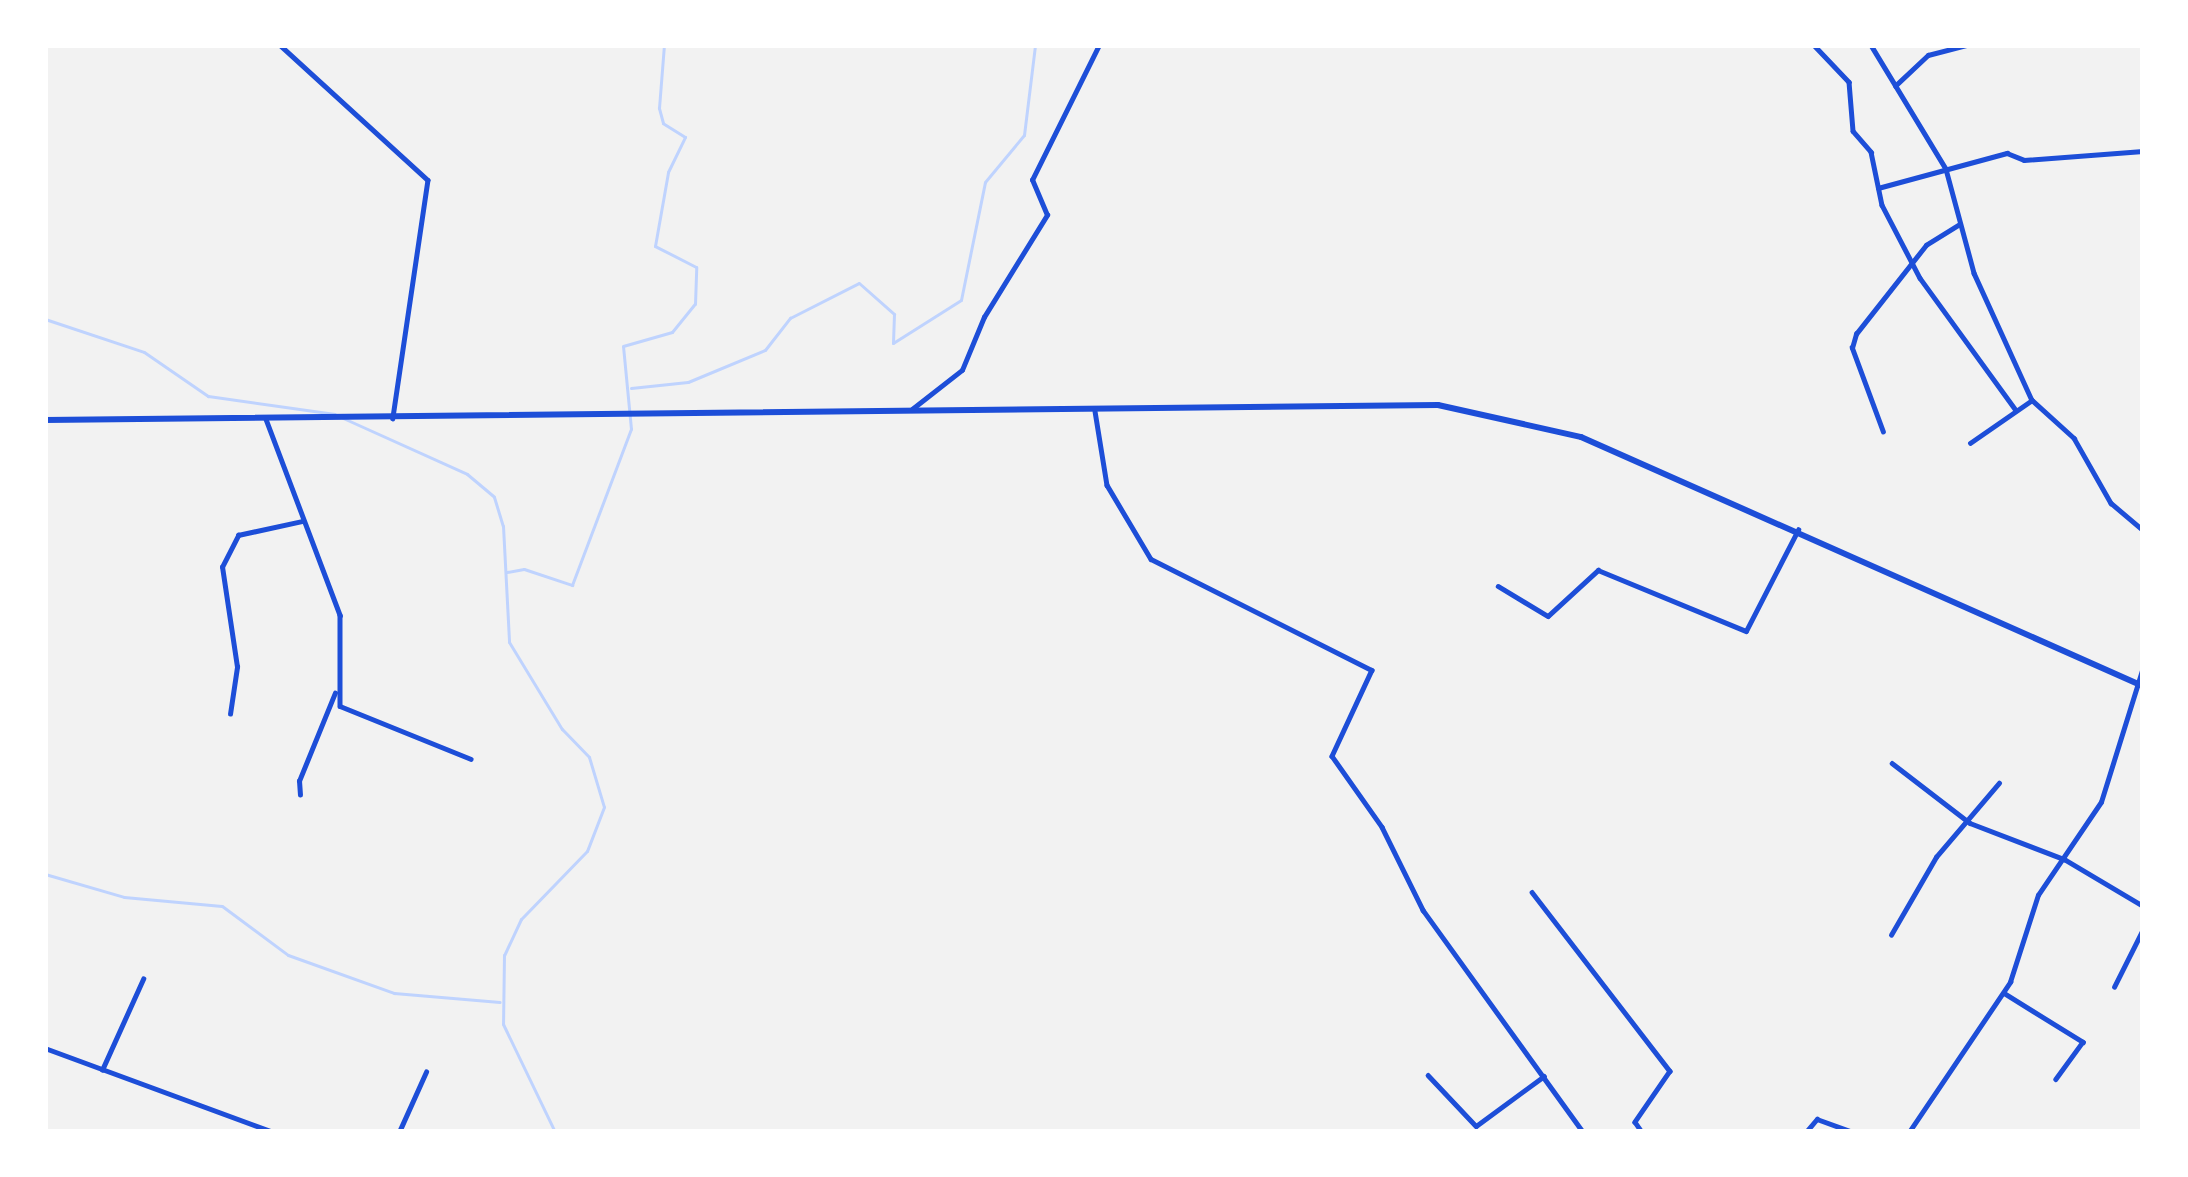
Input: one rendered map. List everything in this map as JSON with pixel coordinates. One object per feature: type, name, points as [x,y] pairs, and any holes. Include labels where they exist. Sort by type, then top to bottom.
[{"type":"main road","points":[[45,420],[1382,401],[1482,412],[1582,437],[2141,685]]},
{"type":"street","points":[[280,45],[428,180],[393,418]]},
{"type":"street","points":[[912,409],[962,370],[984,317],[1047,215],[1032,180],[1099,45]]},
{"type":"street","points":[[1814,45],[1849,82],[1853,131],[1871,152],[1877,188],[1912,261],[2016,410]]},
{"type":"street","points":[[1871,45],[1946,169],[1959,224],[2032,400],[2074,438],[2111,503],[2143,530]]},
{"type":"street","points":[[1895,86],[1928,55],[1967,45]]},
{"type":"street","points":[[1877,188],[2007,153],[2024,160],[2143,151]]},
{"type":"street","points":[[1882,432],[1852,348],[1912,261],[1943,228],[1959,224]]},
{"type":"street","points":[[1970,442],[2032,400]]},
{"type":"street","points":[[1094,406],[1108,485],[1150,559],[1372,670],[1332,756],[1382,827],[1423,910],[1583,1132]]},
{"type":"street","points":[[266,419],[346,645],[334,693],[299,781],[300,795]]},
{"type":"street","points":[[230,715],[237,667],[222,567],[247,530],[305,520]]},
{"type":"street","points":[[1498,586],[1548,616],[1598,570],[1746,631],[1798,530]]},
{"type":"street","points":[[2143,616],[2143,642]]},
{"type":"street","points":[[1909,1132],[2002,992],[2038,895],[2101,802],[2143,667]]},
{"type":"street","points":[[334,693],[340,706],[471,759]]},
{"type":"street","points":[[1892,763],[1970,823],[2064,860],[2143,906]]},
{"type":"street","points":[[1891,934],[1936,857],[1970,823],[1999,783]]},
{"type":"street","points":[[1532,892],[1670,1071],[1635,1122],[1642,1132]]},
{"type":"street","points":[[2114,987],[2143,928]]},
{"type":"street","points":[[102,1070],[143,979]]},
{"type":"street","points":[[2002,992],[2083,1042],[2056,1079]]},
{"type":"street","points":[[45,1048],[273,1132]]},
{"type":"street","points":[[399,1132],[426,1072]]},
{"type":"street","points":[[1428,1075],[1476,1126],[1544,1076]]},
{"type":"street","points":[[1806,1132],[1817,1119],[1853,1132]]},
{"type":"waterway","points":[[507,572],[524,569],[572,585],[631,429],[623,346],[672,332],[695,304],[696,267],[655,246],[668,172],[685,137],[663,123],[659,108],[664,45]]},
{"type":"waterway","points":[[631,388],[688,382],[765,350],[790,318],[859,283],[894,314],[893,343],[961,300],[985,182],[1024,135],[1035,45]]},
{"type":"waterway","points":[[45,319],[144,352],[208,396],[335,414]]},
{"type":"waterway","points":[[343,418],[467,474],[494,497],[503,526],[509,642],[562,729],[589,757],[604,807],[587,851],[521,919],[504,955],[503,1024],[555,1132]]},
{"type":"waterway","points":[[45,874],[124,897],[222,906],[288,955],[394,993],[500,1002]]}]
